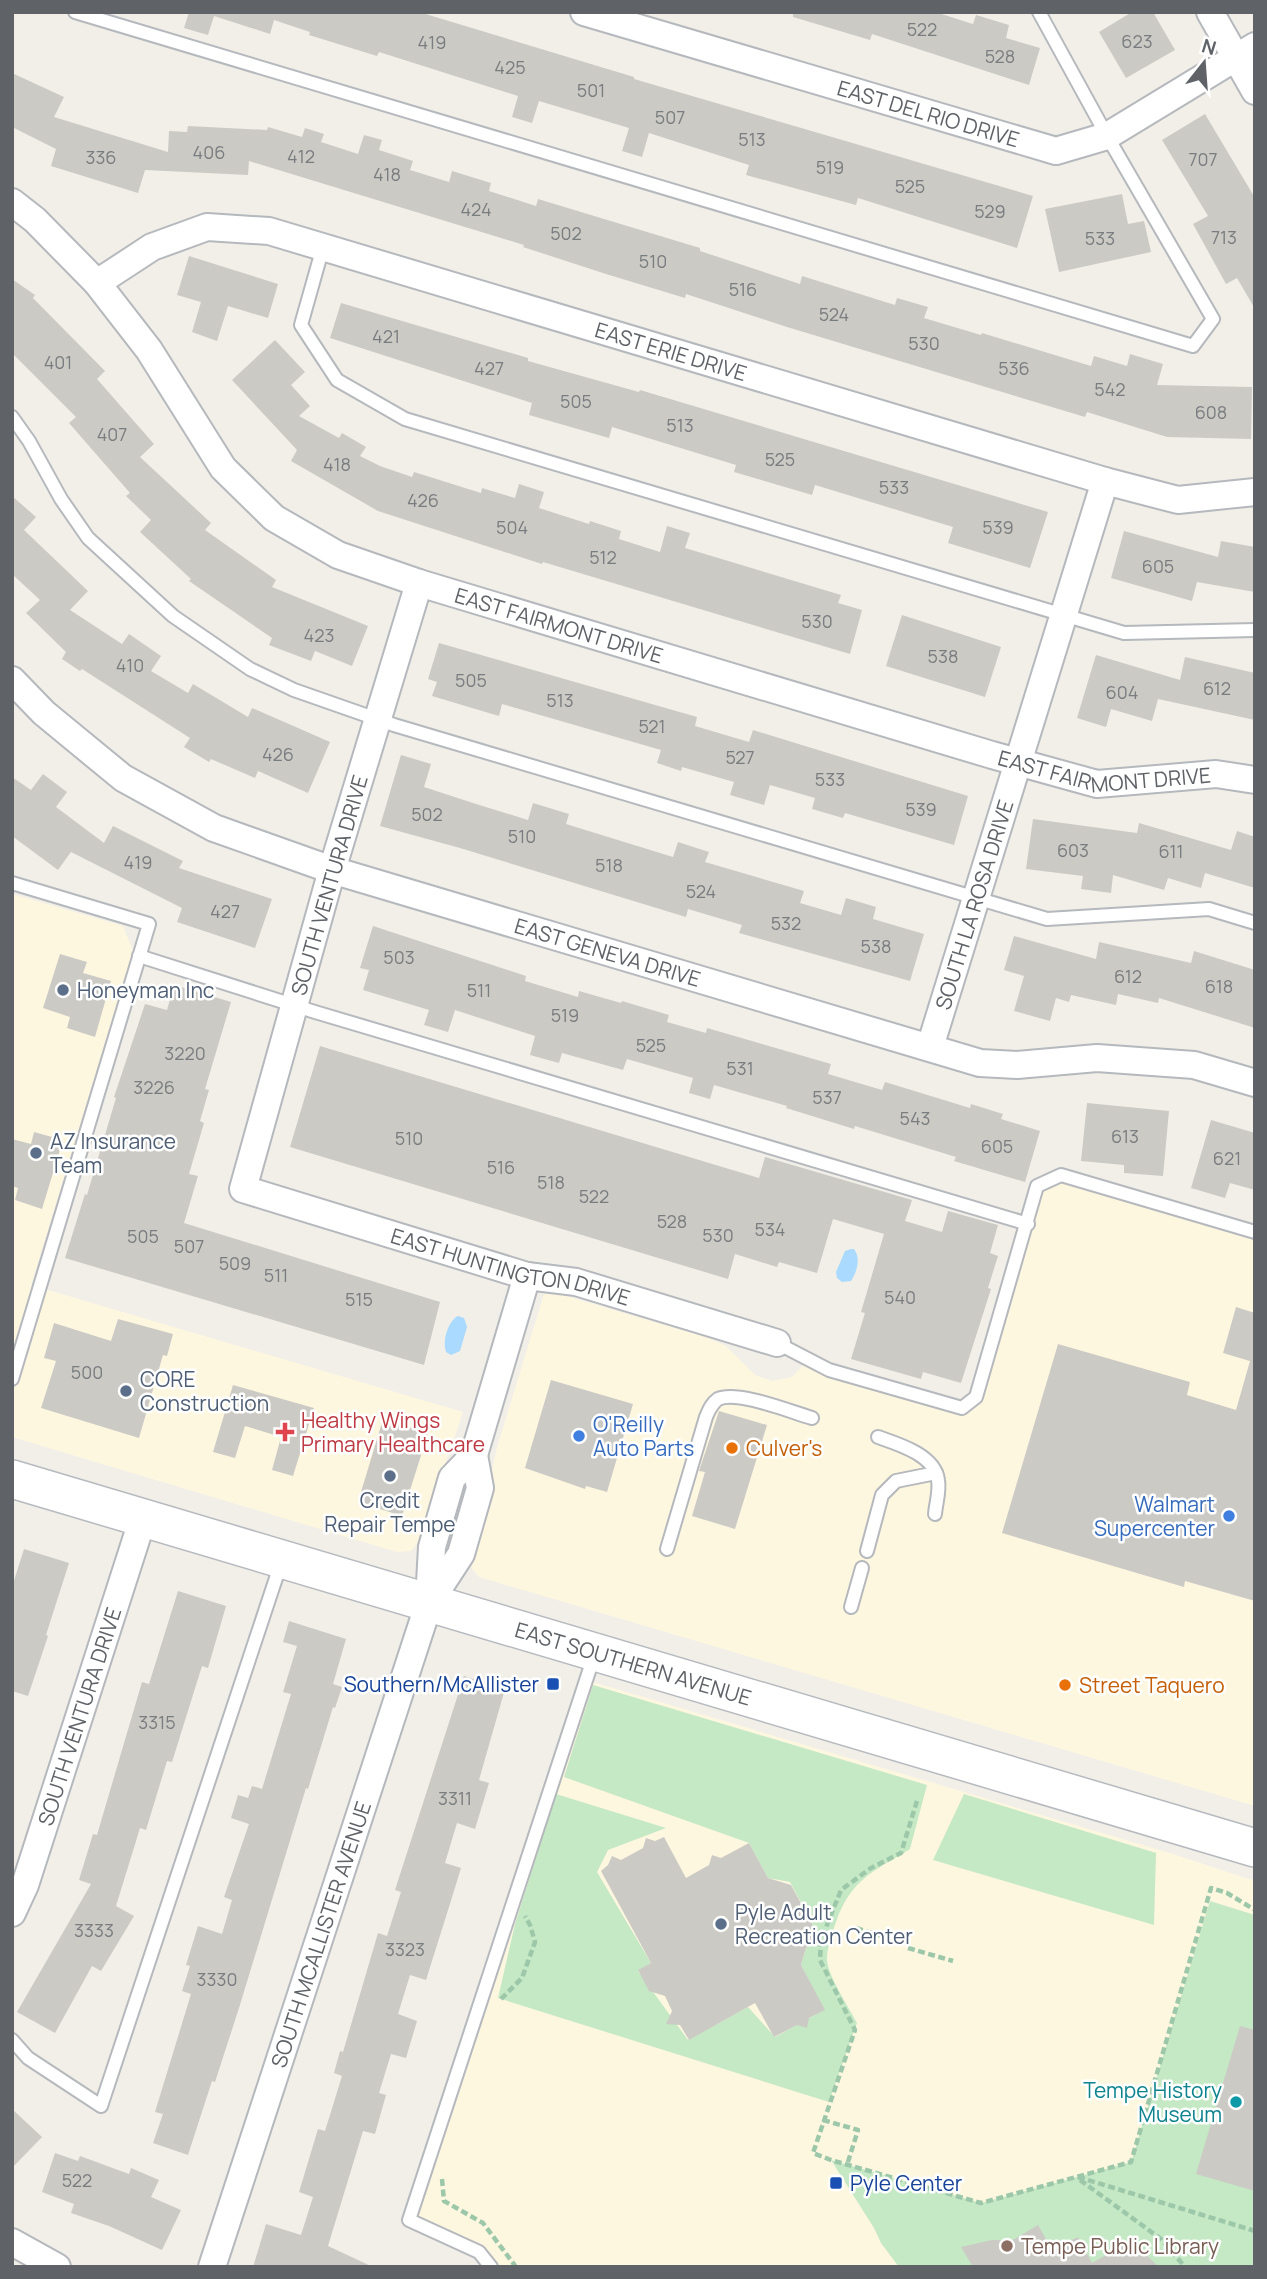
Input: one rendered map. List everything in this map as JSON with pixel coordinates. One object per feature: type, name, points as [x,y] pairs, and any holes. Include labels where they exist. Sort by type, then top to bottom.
[{"type":"main road","name":"EAST SOUTHERN AVENUE","points":[[12,1479],[1255,1848]]},
{"type":"street","name":"EAST DEL RIO DRIVE","points":[[584,12],[1056,151],[1107,136],[1245,51]]},
{"type":"street","points":[[1210,12],[1245,51],[1255,91]]},
{"type":"street","name":"EAST FAIRMONT DRIVE","points":[[12,202],[35,220],[97,282],[149,350],[223,468],[274,518],[338,555],[419,583],[1097,784],[1216,774],[1255,779]]},
{"type":"street","name":"EAST ERIE DRIVE","points":[[97,282],[152,247],[207,227],[270,231],[1105,481],[1178,500],[1255,492]]},
{"type":"street","name":"SOUTH LA ROSA DRIVE","points":[[930,1047],[1105,481]]},
{"type":"street","name":"SOUTH VENTURA DRIVE","points":[[243,1189],[332,870],[419,583]]},
{"type":"street","name":"EAST GENEVA DRIVE","points":[[12,680],[44,713],[123,778],[214,828],[332,870],[980,1063],[1017,1065],[1097,1058],[1194,1065],[1255,1083]]},
{"type":"street","name":"EAST HUNTINGTON DRIVE","points":[[243,1189],[527,1276],[576,1282],[777,1343]]},
{"type":"street","name":"SOUTH MCALLISTER AVENUE","points":[[212,2267],[429,1602],[461,1554],[480,1488],[474,1455],[527,1276]]},
{"type":"street","name":"SOUTH VENTURA DRIVE","points":[[12,1913],[25,1885],[143,1518]]},
{"type":"street","points":[[12,2242],[57,2267]]},
{"type":"lane","points":[[75,12],[1193,346],[1213,319],[1039,12]]},
{"type":"lane","points":[[323,247],[301,326],[337,380],[405,419],[1124,633],[1255,630]]},
{"type":"lane","points":[[12,417],[29,441],[61,499],[88,538],[173,615],[250,669],[294,690],[378,720],[1047,919],[1209,909],[1255,923]]},
{"type":"lane","points":[[12,883],[149,924],[12,1379]]},
{"type":"lane","points":[[139,956],[294,1005],[1028,1224]]},
{"type":"lane","points":[[777,1343],[829,1370],[962,1408],[976,1397],[1037,1186],[1061,1175],[1255,1232]]},
{"type":"lane","points":[[667,1549],[706,1418],[710,1406],[716,1400],[733,1396],[812,1418]]},
{"type":"lane","points":[[877,1437],[922,1456],[936,1474],[939,1482],[935,1514]]},
{"type":"lane","points":[[867,1551],[883,1495],[896,1481],[936,1474]]},
{"type":"lane","points":[[12,2040],[28,2058],[101,2106],[282,1559]]},
{"type":"lane","points":[[851,1607],[862,1569]]},
{"type":"lane","points":[[491,2267],[479,2252],[409,2220],[595,1652]]},
{"type":"path","points":[[917,1801],[901,1853],[871,1868],[841,1891],[821,1940],[820,1960],[855,2030],[813,2153],[848,2165],[981,2203],[1131,2162],[1211,1888],[1227,1893],[1255,1910]]},
{"type":"path","points":[[495,2006],[522,1978],[535,1942],[530,1925],[522,1913]]},
{"type":"path","points":[[856,1928],[885,1937]]},
{"type":"path","points":[[908,1948],[953,1961]]},
{"type":"path","points":[[824,2120],[858,2130],[848,2165]]},
{"type":"path","points":[[442,2176],[444,2201],[483,2223],[516,2267]]},
{"type":"path","points":[[1077,2177],[1255,2231]]},
{"type":"path","points":[[1077,2177],[1161,2239],[1185,2267]]},
{"type":"shaded area","points":[[12,894],[123,926],[133,951],[31,1285],[463,1412],[419,1541],[411,1551],[397,1552],[12,1437]]},
{"type":"shaded area","points":[[1061,1175],[1255,1232],[1255,1806],[479,1577],[471,1567],[468,1557],[488,1490],[497,1447],[544,1294],[563,1295],[708,1338],[726,1346],[755,1375],[772,1381],[792,1377],[807,1361],[962,1408],[976,1397],[1037,1186]]},
{"type":"shaded area","points":[[586,1680],[1173,1854],[1255,1881],[1255,2267],[491,2267],[479,2252],[409,2220]]},
{"type":"green space","points":[[593,1685],[927,1785],[910,1849],[874,1871],[856,1886],[842,1907],[831,1936],[828,1965],[834,1982],[857,2023],[829,2102],[498,1998],[515,1924],[556,1794],[666,1828],[608,1850],[597,1872],[651,1963],[638,1971],[688,2040],[748,2007],[775,2037],[824,2010],[801,1965],[806,1948],[821,1940],[790,1882],[768,1878],[749,1843],[564,1777]]},
{"type":"green space","points":[[964,1794],[1156,1853],[1154,1925],[933,1860]]},
{"type":"green space","points":[[1210,1901],[1255,1915],[1255,2267],[899,2267],[881,2243],[831,2160],[981,2203],[1131,2162]]},
{"type":"water","points":[[854,1249],[858,1261],[856,1269],[851,1281],[842,1282],[837,1278],[836,1272],[845,1251]]},
{"type":"water","points":[[458,1316],[464,1318],[467,1327],[460,1351],[451,1355],[446,1352],[445,1337],[451,1322]]},
{"type":"building","points":[[189,12],[419,12],[634,79],[1033,196],[1017,248],[858,198],[856,205],[746,175],[749,165],[649,133],[642,157],[622,151],[629,128],[539,101],[532,123],[512,117],[518,96],[379,52],[377,56],[309,35],[310,32],[274,20],[270,34],[214,16],[208,35],[184,28]]},
{"type":"building","points":[[793,12],[935,12],[973,24],[976,15],[1009,25],[1006,38],[1040,48],[1029,85],[872,34],[870,40],[793,17]]},
{"type":"building","points":[[1132,12],[1153,12],[1175,50],[1126,78],[1099,32]]},
{"type":"building","points":[[12,73],[64,97],[54,117],[168,152],[169,131],[187,132],[188,126],[267,130],[268,127],[302,137],[305,128],[324,134],[321,142],[358,154],[364,135],[382,140],[379,150],[413,161],[410,170],[449,182],[452,171],[491,183],[489,191],[536,206],[538,199],[700,248],[700,251],[800,284],[802,276],[895,305],[897,298],[928,307],[924,318],[1091,366],[1094,356],[1127,366],[1130,354],[1163,364],[1157,385],[1252,387],[1251,439],[1167,437],[1087,412],[1085,417],[686,294],[685,298],[606,274],[523,247],[524,245],[249,161],[248,175],[145,170],[138,193],[51,166],[56,149],[12,127]]},
{"type":"building","points":[[1205,114],[1255,198],[1255,309],[1237,278],[1226,284],[1193,224],[1208,216],[1162,140]]},
{"type":"building","points":[[1122,194],[1128,224],[1144,221],[1151,252],[1059,272],[1045,209]]},
{"type":"building","points":[[189,256],[278,284],[268,318],[228,306],[217,341],[192,332],[201,302],[177,295]]},
{"type":"building","points":[[12,279],[35,295],[33,298],[105,371],[97,379],[154,444],[140,457],[211,523],[205,530],[276,580],[272,587],[368,626],[352,666],[315,651],[311,661],[269,645],[272,638],[189,581],[191,579],[140,532],[151,520],[126,496],[130,493],[69,423],[76,417],[12,353]]},
{"type":"building","points":[[341,303],[528,358],[528,361],[639,392],[640,390],[1048,512],[1030,568],[948,543],[953,527],[815,485],[812,495],[734,472],[736,465],[612,427],[609,438],[529,415],[532,403],[330,338]]},
{"type":"building","points":[[275,340],[305,372],[291,385],[310,406],[299,416],[339,438],[342,433],[366,447],[360,456],[412,477],[414,472],[481,493],[482,488],[515,498],[519,484],[544,492],[539,508],[621,531],[619,539],[660,552],[667,526],[690,533],[685,548],[841,595],[838,603],[862,610],[850,654],[543,562],[542,564],[378,511],[291,461],[297,450],[232,380]]},
{"type":"building","points":[[12,496],[36,517],[24,530],[88,591],[70,610],[122,644],[129,634],[161,656],[151,671],[188,693],[193,684],[248,717],[252,708],[330,742],[308,793],[258,771],[255,778],[211,759],[209,762],[184,747],[190,738],[62,659],[66,652],[26,613],[40,600],[12,574]]},
{"type":"building","points":[[1124,531],[1218,557],[1221,541],[1255,547],[1255,592],[1197,582],[1192,601],[1111,578]]},
{"type":"building","points":[[902,615],[1001,647],[985,697],[886,666]]},
{"type":"building","points":[[439,643],[697,717],[695,726],[749,742],[753,730],[968,796],[954,845],[845,813],[843,818],[812,809],[815,798],[770,785],[764,805],[730,795],[734,782],[682,767],[681,771],[657,763],[661,750],[502,704],[499,716],[432,696],[437,682],[428,679]]},
{"type":"building","points":[[1096,655],[1180,680],[1185,657],[1255,673],[1255,720],[1158,699],[1152,721],[1111,709],[1106,727],[1077,718]]},
{"type":"building","points":[[401,755],[431,764],[424,787],[473,803],[528,820],[533,803],[569,814],[566,824],[673,857],[678,842],[709,852],[705,862],[804,891],[800,903],[841,915],[846,898],[876,907],[873,919],[924,934],[910,981],[739,933],[742,925],[688,909],[686,917],[380,826]]},
{"type":"building","points":[[43,774],[67,792],[56,807],[104,843],[113,826],[183,861],[179,868],[272,899],[255,948],[177,922],[182,908],[71,852],[58,870],[12,836],[12,777],[31,790]]},
{"type":"building","points":[[1033,819],[1137,833],[1139,823],[1231,850],[1237,831],[1255,837],[1255,888],[1205,873],[1201,888],[1168,878],[1164,890],[1113,875],[1111,893],[1081,889],[1083,876],[1026,869]]},
{"type":"building","points":[[373,926],[526,976],[525,981],[578,997],[579,991],[621,1003],[622,1001],[669,1015],[667,1022],[706,1033],[707,1028],[831,1064],[828,1074],[882,1090],[885,1082],[970,1108],[971,1104],[1003,1114],[1001,1119],[1040,1131],[1025,1182],[954,1161],[956,1157],[855,1126],[854,1129],[714,1085],[710,1099],[689,1093],[693,1078],[627,1059],[623,1070],[562,1053],[559,1063],[530,1055],[535,1036],[455,1010],[448,1032],[424,1025],[429,1010],[363,990],[369,970],[360,968]]},
{"type":"building","points":[[1014,936],[1096,959],[1099,942],[1191,963],[1194,951],[1255,970],[1255,1028],[1159,998],[1158,1003],[1118,994],[1116,1005],[1071,995],[1069,1002],[1056,998],[1050,1021],[1014,1011],[1024,976],[1004,970]]},
{"type":"building","points":[[60,954],[87,962],[83,973],[111,981],[95,1037],[67,1028],[70,1017],[43,1008]]},
{"type":"building","points":[[174,985],[231,1002],[205,1089],[209,1090],[200,1121],[204,1123],[189,1174],[198,1176],[184,1223],[440,1302],[424,1365],[65,1258],[145,1004],[167,1010]]},
{"type":"building","points":[[320,1046],[759,1178],[765,1157],[912,1200],[905,1221],[942,1232],[948,1211],[998,1225],[990,1253],[998,1256],[988,1288],[991,1289],[961,1383],[923,1372],[921,1379],[851,1359],[865,1313],[861,1312],[884,1234],[833,1219],[817,1273],[779,1262],[777,1267],[735,1254],[728,1279],[290,1147]]},
{"type":"building","points":[[1087,1103],[1169,1111],[1163,1176],[1124,1173],[1124,1165],[1081,1161]]},
{"type":"building","points":[[1211,1120],[1255,1133],[1255,1190],[1230,1183],[1225,1198],[1191,1188]]},
{"type":"building","points":[[34,1132],[63,1140],[42,1209],[15,1200],[18,1188],[12,1186],[12,1139],[31,1144]]},
{"type":"building","points":[[1236,1307],[1255,1313],[1255,1601],[1185,1581],[1184,1587],[1002,1533],[1058,1344],[1190,1382],[1187,1395],[1236,1410],[1250,1361],[1223,1353]]},
{"type":"building","points":[[118,1319],[173,1334],[167,1356],[163,1355],[139,1438],[41,1408],[56,1361],[44,1358],[54,1323],[111,1341]]},
{"type":"building","name":"O'Reilly Auto Parts","points":[[551,1380],[633,1404],[607,1492],[586,1486],[585,1489],[525,1468]]},
{"type":"building","name":"Healthy Wings Primary Healthcare","points":[[233,1385],[314,1408],[293,1476],[272,1470],[281,1437],[245,1426],[235,1458],[213,1452]]},
{"type":"building","name":"Culver's","points":[[719,1411],[767,1425],[735,1529],[692,1516],[705,1472],[699,1471]]},
{"type":"building","name":"Credit Repair Tempe","points":[[383,1419],[428,1433],[402,1516],[358,1502]]},
{"type":"building","points":[[24,1549],[69,1563],[28,1696],[12,1691],[12,1587]]},
{"type":"building","points":[[178,1591],[226,1606],[208,1668],[202,1666],[172,1762],[167,1761],[146,1830],[140,1828],[116,1906],[134,1916],[101,1971],[92,1966],[55,2033],[17,2012],[91,1884],[79,1880],[93,1834],[97,1835],[142,1682],[149,1684]]},
{"type":"building","points":[[289,1621],[346,1639],[333,1684],[342,1687],[335,1708],[333,1707],[308,1789],[306,1788],[215,2082],[212,2081],[188,2155],[153,2143],[163,2114],[155,2112],[191,1994],[182,1991],[190,1966],[186,1965],[198,1926],[222,1934],[232,1900],[224,1897],[249,1824],[231,1818],[238,1795],[248,1798],[252,1786],[262,1789],[291,1694],[283,1692],[297,1646],[283,1642]]},
{"type":"building","points":[[464,1676],[505,1689],[479,1780],[489,1783],[475,1829],[457,1823],[445,1863],[461,1868],[449,1907],[426,1980],[410,1975],[398,2014],[417,2021],[406,2058],[391,2054],[379,2093],[386,2095],[375,2134],[363,2131],[328,2246],[373,2267],[253,2267],[266,2224],[301,2235],[313,2197],[299,2192],[318,2129],[325,2131],[342,2076],[334,2073],[340,2051],[343,2052],[378,1933],[387,1936],[401,1892],[395,1890]]},
{"type":"building","name":"Pyle Adult Recreation Center","points":[[664,1837],[686,1878],[709,1865],[712,1855],[721,1858],[749,1843],[768,1878],[791,1885],[821,1940],[806,1948],[801,1965],[825,2010],[809,2018],[807,2028],[797,2025],[774,2037],[755,2003],[689,2040],[680,2025],[666,2024],[672,2011],[665,1996],[649,1991],[638,1970],[651,1963],[601,1871],[612,1856],[621,1860],[643,1848],[646,1838],[655,1841]]},
{"type":"building","name":"Tempe History Museum","points":[[1240,2026],[1255,2030],[1255,2191],[1196,2174]]},
{"type":"building","points":[[12,2109],[42,2137],[12,2168]]},
{"type":"building","points":[[55,2153],[78,2161],[80,2156],[129,2174],[131,2168],[159,2180],[151,2197],[181,2210],[162,2250],[109,2226],[71,2213],[74,2204],[42,2192]]},
{"type":"building","name":"Tempe Public Library","points":[[1038,2225],[1052,2250],[1078,2237],[1092,2263],[1131,2241],[1159,2267],[973,2267],[961,2247],[992,2240],[1013,2240]]},
{"type":"place","name":"Honeyman Inc","points":[[63,990]]},
{"type":"place","name":"AZ Insurance Team","points":[[36,1153]]},
{"type":"place","name":"CORE Construction","points":[[126,1391]]},
{"type":"place","name":"Healthy Wings Primary Healthcare","points":[[285,1432]]},
{"type":"place","name":"O'Reilly Auto Parts","points":[[579,1436]]},
{"type":"place","name":"Culver's","points":[[732,1448]]},
{"type":"place","name":"Credit Repair Tempe","points":[[390,1476]]},
{"type":"place","name":"Walmart Supercenter","points":[[1229,1516]]},
{"type":"place","name":"Southern/McAllister","points":[[553,1684]]},
{"type":"place","name":"Street Taquero","points":[[1065,1685]]},
{"type":"place","name":"Pyle Adult Recreation Center","points":[[721,1924]]},
{"type":"place","name":"Tempe History Museum","points":[[1236,2102]]},
{"type":"place","name":"Pyle Center","points":[[836,2183]]},
{"type":"place","name":"Tempe Public Library","points":[[1007,2246]]}]
